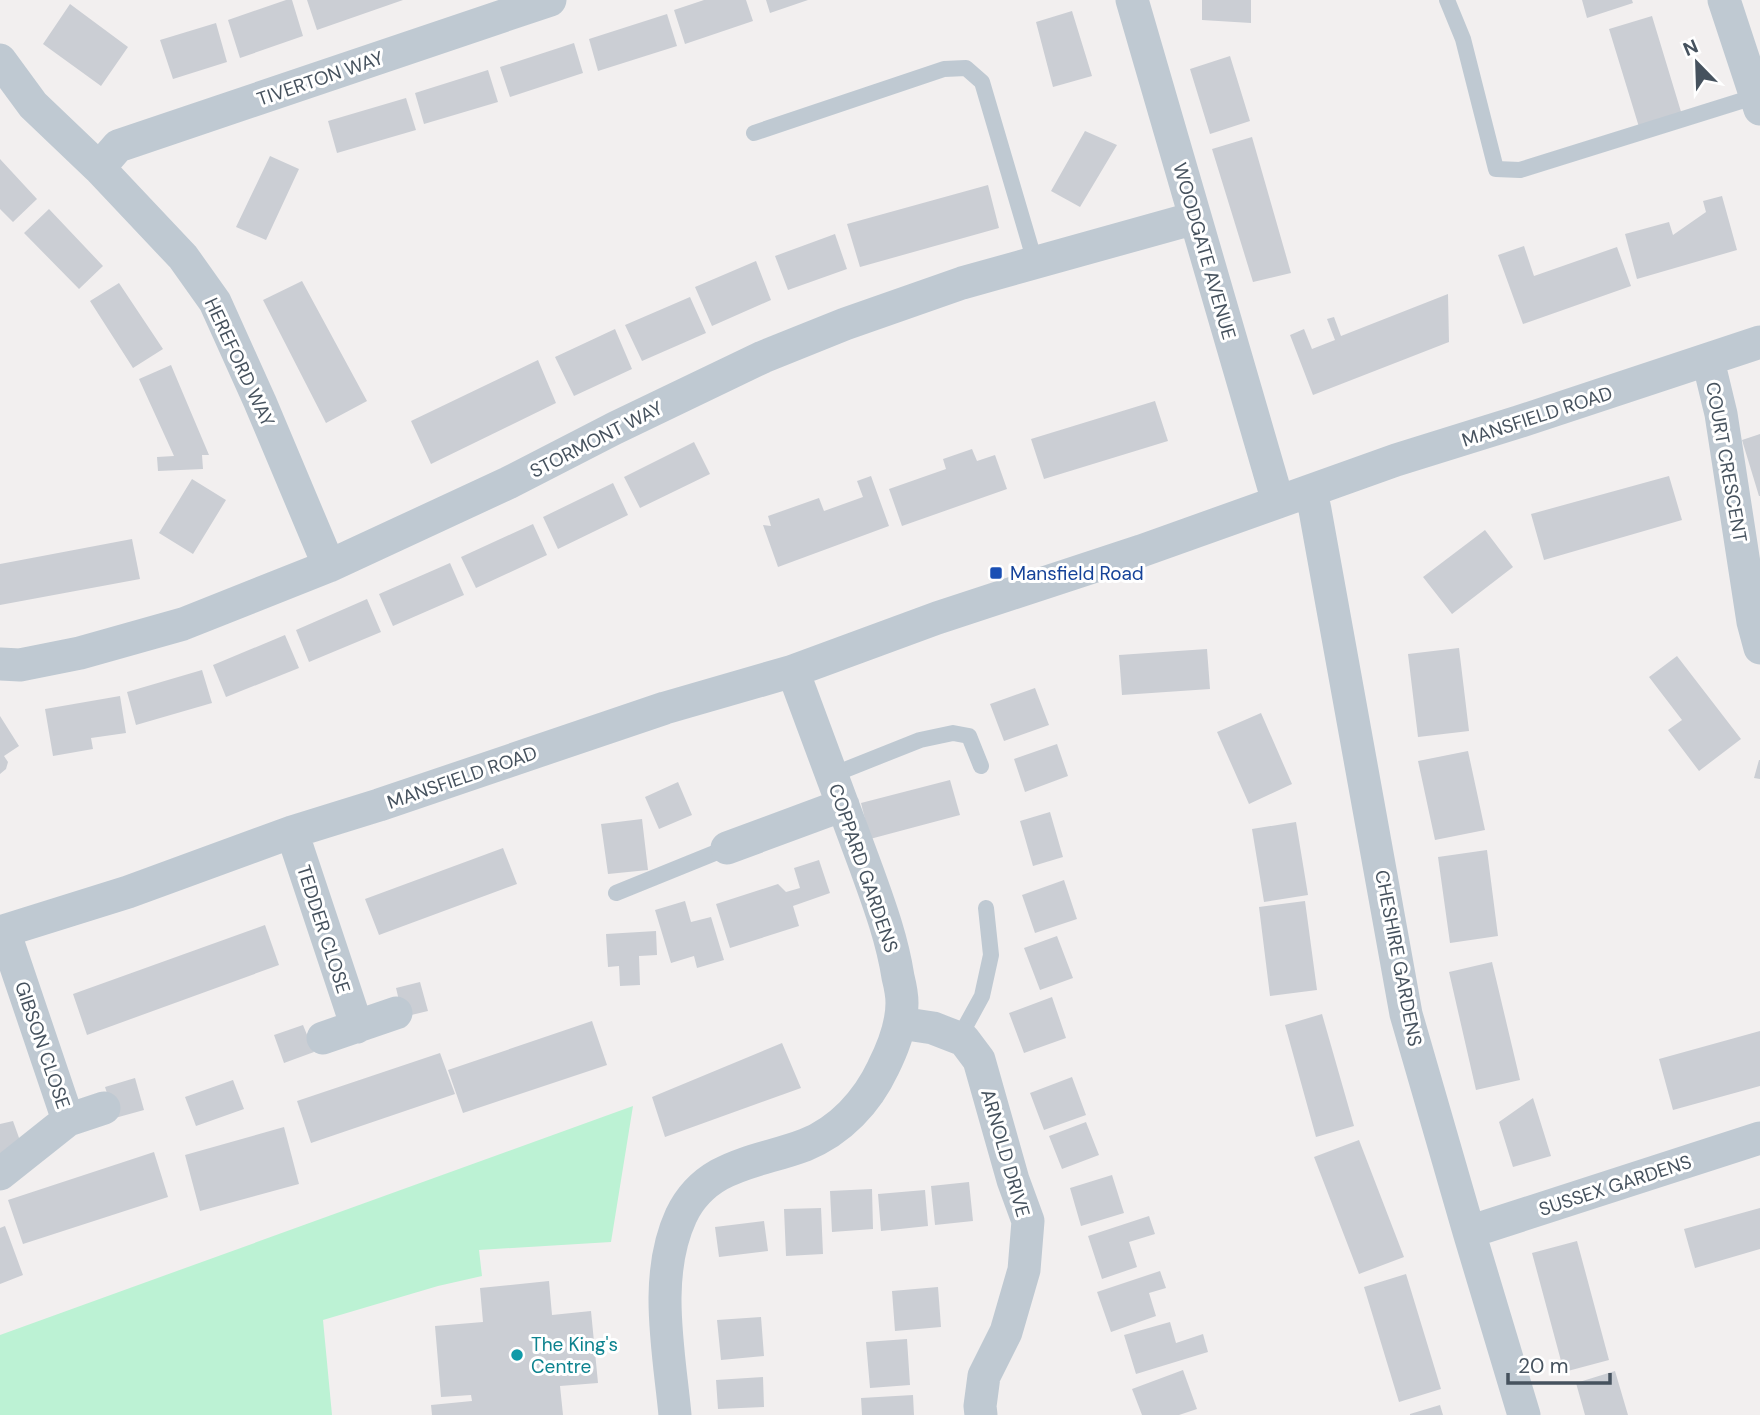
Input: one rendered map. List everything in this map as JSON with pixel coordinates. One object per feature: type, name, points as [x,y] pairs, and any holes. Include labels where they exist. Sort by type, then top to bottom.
[{"type":"street","name":"TIVERTON WAY","points":[[99,168],[118,146],[550,0]]},
{"type":"street","name":"WOODGATE AVENUE","points":[[1132,0],[1278,502]]},
{"type":"street","points":[[1724,0],[1759,100]]},
{"type":"street","name":"HEREFORD WAY","points":[[0,60],[33,105],[99,168],[183,257],[215,302],[329,566]]},
{"type":"street","name":"STORMONT WAY","points":[[0,664],[20,665],[80,653],[183,624],[329,566],[508,483],[763,357],[845,324],[962,283],[1195,218]]},
{"type":"street","name":"MANSFIELD ROAD","points":[[2,932],[128,892],[292,832],[665,708],[793,671],[937,618],[1141,551],[1396,460],[1760,342]]},
{"type":"street","name":"COURT CRESCENT","points":[[1708,360],[1721,414],[1753,622],[1760,648]]},
{"type":"street","name":"CHESHIRE GARDENS","points":[[1311,491],[1406,1014],[1524,1415]]},
{"type":"street","name":"COPPARD GARDENS","points":[[675,1415],[664,1304],[669,1248],[682,1214],[697,1193],[718,1174],[806,1144],[833,1130],[859,1106],[875,1085],[891,1051],[900,1023],[902,1001],[895,956],[879,904],[793,671]]},
{"type":"street","points":[[727,848],[837,790]]},
{"type":"street","name":"TEDDER CLOSE","points":[[292,832],[356,1027]]},
{"type":"street","name":"GIBSON CLOSE","points":[[2,932],[68,1120]]},
{"type":"street","points":[[323,1038],[396,1013]]},
{"type":"street","points":[[900,1023],[933,1028],[959,1038]]},
{"type":"street","name":"ARNOLD DRIVE","points":[[959,1038],[964,1040],[979,1060],[1013,1180],[1028,1221],[1024,1270],[1006,1332],[984,1377],[981,1415]]},
{"type":"street","name":"GIBSON CLOSE","points":[[0,1174],[68,1120],[104,1108]]},
{"type":"street","name":"SUSSEX GARDENS","points":[[1469,1232],[1760,1138]]},
{"type":"lane","points":[[1447,0],[1463,39],[1496,169],[1520,170],[1759,100]]},
{"type":"lane","points":[[754,133],[944,69],[965,68],[982,82],[1034,262]]},
{"type":"lane","points":[[837,790],[920,740],[953,733],[970,736],[981,766]]},
{"type":"lane","points":[[616,892],[727,848]]},
{"type":"lane","points":[[959,1038],[982,996],[991,955],[986,908]]},
{"type":"green space","points":[[633,1106],[611,1242],[479,1250],[482,1276],[323,1320],[332,1415],[0,1415],[0,1335]]},
{"type":"building","points":[[292,0],[303,36],[240,58],[228,20]]},
{"type":"building","points":[[307,0],[403,0],[317,30]]},
{"type":"building","points":[[704,0],[746,0],[753,21],[685,44],[674,10]]},
{"type":"building","points":[[766,0],[808,0],[770,13]]},
{"type":"building","points":[[1202,0],[1251,0],[1251,23],[1202,20]]},
{"type":"building","points":[[1582,0],[1632,0],[1633,3],[1587,18]]},
{"type":"building","points":[[70,4],[128,47],[101,86],[43,44]]},
{"type":"building","points":[[1072,11],[1092,76],[1053,87],[1036,22]]},
{"type":"building","points":[[667,14],[677,46],[598,71],[589,39]]},
{"type":"building","points":[[1652,16],[1682,115],[1639,127],[1609,29]]},
{"type":"building","points":[[216,23],[227,62],[173,79],[160,40]]},
{"type":"building","points":[[574,43],[583,73],[510,97],[500,67]]},
{"type":"building","points":[[1230,56],[1250,121],[1210,134],[1190,69]]},
{"type":"building","points":[[488,70],[498,102],[424,124],[415,93]]},
{"type":"building","points":[[406,98],[416,130],[337,153],[328,121]]},
{"type":"building","points":[[1085,131],[1117,145],[1080,207],[1051,191]]},
{"type":"building","points":[[1252,137],[1291,273],[1253,282],[1212,149]]},
{"type":"building","points":[[270,156],[299,169],[266,240],[236,227]]},
{"type":"building","points":[[0,159],[37,199],[13,222],[0,209]]},
{"type":"building","points":[[988,185],[999,228],[860,267],[847,224]]},
{"type":"building","points":[[1722,196],[1737,250],[1637,279],[1625,234],[1669,222],[1673,235],[1706,212],[1703,201]]},
{"type":"building","points":[[49,209],[103,266],[79,289],[24,233]]},
{"type":"building","points":[[835,234],[847,269],[788,290],[775,256]]},
{"type":"building","points":[[1524,246],[1534,276],[1617,247],[1631,286],[1523,324],[1498,255]]},
{"type":"building","points":[[756,261],[771,300],[712,326],[695,287]]},
{"type":"building","points":[[302,281],[367,401],[326,423],[263,300]]},
{"type":"building","points":[[119,283],[163,349],[133,368],[90,301]]},
{"type":"building","points":[[1448,294],[1449,342],[1313,395],[1290,335],[1304,329],[1312,349],[1335,340],[1327,319],[1334,317],[1341,336]]},
{"type":"building","points":[[690,297],[706,333],[642,361],[625,325]]},
{"type":"building","points":[[615,329],[632,369],[574,396],[555,357]]},
{"type":"building","points":[[538,360],[556,403],[431,464],[411,421]]},
{"type":"building","points":[[171,365],[209,455],[202,455],[203,469],[158,471],[157,457],[174,456],[139,379]]},
{"type":"building","points":[[1155,401],[1168,441],[1044,479],[1031,439]]},
{"type":"building","points":[[1760,434],[1760,496],[1759,496],[1742,440]]},
{"type":"building","points":[[694,442],[710,474],[640,508],[624,477]]},
{"type":"building","points":[[972,449],[977,461],[995,455],[1007,489],[902,526],[889,489],[946,469],[943,459]]},
{"type":"building","points":[[871,476],[889,526],[778,567],[763,525],[771,526],[768,516],[819,498],[824,511],[863,497],[857,481]]},
{"type":"building","points":[[1669,476],[1682,520],[1544,560],[1531,514]]},
{"type":"building","points":[[192,479],[226,500],[193,554],[159,533]]},
{"type":"building","points":[[613,483],[628,515],[558,549],[543,517]]},
{"type":"building","points":[[533,524],[547,555],[476,588],[461,557]]},
{"type":"building","points":[[1485,530],[1513,567],[1452,614],[1423,577]]},
{"type":"building","points":[[132,539],[140,579],[0,605],[0,564]]},
{"type":"building","points":[[450,563],[464,595],[393,626],[379,594]]},
{"type":"building","points":[[367,599],[381,632],[309,662],[296,630]]},
{"type":"building","points":[[285,635],[299,668],[226,697],[213,665]]},
{"type":"building","points":[[1459,648],[1469,731],[1418,737],[1408,654]]},
{"type":"building","points":[[1207,649],[1210,689],[1122,695],[1119,655]]},
{"type":"building","points":[[1677,656],[1741,739],[1699,771],[1668,730],[1682,720],[1649,677]]},
{"type":"building","points":[[202,670],[212,703],[136,725],[127,692]]},
{"type":"building","points":[[1035,688],[1049,725],[1004,741],[990,704]]},
{"type":"building","points":[[120,696],[126,733],[91,738],[93,749],[53,756],[45,709]]},
{"type":"building","points":[[1261,713],[1292,784],[1249,804],[1217,732]]},
{"type":"building","points":[[0,716],[19,746],[4,756],[8,762],[6,769],[0,774]]},
{"type":"building","points":[[1057,744],[1068,776],[1025,792],[1014,759]]},
{"type":"building","points":[[1468,751],[1485,830],[1435,840],[1418,761]]},
{"type":"building","points":[[1760,760],[1760,779],[1754,778]]},
{"type":"building","points":[[950,780],[960,815],[870,839],[861,803]]},
{"type":"building","points":[[678,782],[692,815],[659,829],[645,797]]},
{"type":"building","points":[[1050,812],[1063,857],[1033,866],[1020,821]]},
{"type":"building","points":[[642,819],[648,870],[608,874],[601,824]]},
{"type":"building","points":[[1296,822],[1308,895],[1264,902],[1252,829]]},
{"type":"building","points":[[503,848],[517,884],[379,935],[365,899]]},
{"type":"building","points":[[1487,850],[1498,936],[1450,943],[1438,857]]},
{"type":"building","points":[[819,860],[830,893],[793,906],[799,926],[730,948],[716,904],[778,884],[786,892],[800,888],[794,868]]},
{"type":"building","points":[[1064,880],[1077,919],[1035,933],[1022,895]]},
{"type":"building","points":[[685,901],[691,922],[711,917],[724,960],[697,968],[694,956],[671,963],[655,910]]},
{"type":"building","points":[[1305,901],[1317,990],[1270,996],[1259,907]]},
{"type":"building","points":[[265,925],[279,965],[87,1035],[73,994]]},
{"type":"building","points":[[656,931],[657,955],[639,956],[640,985],[620,986],[619,966],[608,967],[606,934]]},
{"type":"building","points":[[1057,936],[1073,978],[1040,990],[1024,948]]},
{"type":"building","points":[[1492,962],[1520,1080],[1476,1090],[1449,972]]},
{"type":"building","points":[[420,982],[428,1011],[403,1017],[396,988]]},
{"type":"building","points":[[1052,997],[1066,1038],[1024,1053],[1009,1013]]},
{"type":"building","points":[[1322,1014],[1354,1126],[1316,1137],[1285,1025]]},
{"type":"building","points":[[592,1021],[607,1065],[463,1113],[448,1070]]},
{"type":"building","points":[[303,1025],[314,1052],[284,1063],[274,1035]]},
{"type":"building","points":[[1760,1031],[1760,1086],[1673,1110],[1659,1059]]},
{"type":"building","points":[[782,1043],[801,1088],[665,1137],[652,1097]]},
{"type":"building","points":[[440,1053],[455,1094],[311,1143],[297,1101]]},
{"type":"building","points":[[1072,1077],[1086,1115],[1044,1130],[1030,1093]]},
{"type":"building","points":[[135,1078],[144,1110],[115,1118],[105,1087]]},
{"type":"building","points":[[233,1080],[244,1109],[196,1126],[185,1097]]},
{"type":"building","points":[[1533,1098],[1551,1156],[1513,1167],[1499,1122]]},
{"type":"building","points":[[13,1121],[23,1149],[0,1157],[0,1124]]},
{"type":"building","points":[[1086,1122],[1099,1155],[1062,1169],[1049,1136]]},
{"type":"building","points":[[284,1127],[299,1184],[200,1211],[185,1155]]},
{"type":"building","points":[[1359,1140],[1404,1257],[1359,1274],[1314,1157]]},
{"type":"building","points":[[154,1152],[168,1197],[23,1244],[8,1200]]},
{"type":"building","points":[[1112,1175],[1124,1213],[1081,1226],[1070,1188]]},
{"type":"building","points":[[969,1182],[973,1221],[935,1225],[931,1186]]},
{"type":"building","points":[[872,1189],[873,1229],[832,1232],[830,1191]]},
{"type":"building","points":[[925,1190],[928,1226],[881,1231],[878,1194]]},
{"type":"building","points":[[821,1208],[823,1254],[786,1256],[784,1209]]},
{"type":"building","points":[[1760,1208],[1760,1249],[1695,1268],[1684,1229]]},
{"type":"building","points":[[1149,1216],[1155,1234],[1129,1242],[1137,1267],[1102,1279],[1088,1236]]},
{"type":"building","points":[[764,1221],[768,1251],[719,1257],[715,1227]]},
{"type":"building","points":[[5,1226],[23,1275],[0,1284],[0,1228]]},
{"type":"building","points":[[1577,1241],[1609,1360],[1564,1372],[1532,1253]]},
{"type":"building","points":[[1160,1271],[1166,1288],[1149,1293],[1156,1316],[1111,1332],[1097,1292]]},
{"type":"building","points":[[1406,1274],[1441,1389],[1399,1402],[1364,1287]]},
{"type":"building","name":"The King's Centre","points":[[549,1281],[552,1315],[591,1311],[598,1383],[560,1386],[563,1415],[432,1415],[431,1405],[472,1401],[471,1395],[441,1397],[435,1326],[483,1322],[480,1288]]},
{"type":"building","points":[[938,1287],[941,1327],[895,1331],[892,1291]]},
{"type":"building","points":[[761,1317],[764,1356],[721,1360],[717,1320]]},
{"type":"building","points":[[1170,1322],[1176,1343],[1203,1334],[1208,1352],[1136,1374],[1124,1335]]},
{"type":"building","points":[[907,1339],[910,1385],[870,1388],[866,1342]]},
{"type":"building","points":[[1183,1370],[1197,1409],[1179,1415],[1142,1415],[1132,1389]]},
{"type":"building","points":[[1615,1371],[1628,1415],[1585,1415],[1576,1383]]},
{"type":"building","points":[[763,1377],[764,1407],[718,1409],[716,1380]]},
{"type":"building","points":[[913,1395],[914,1415],[862,1415],[861,1398]]},
{"type":"building","points":[[1440,1405],[1443,1415],[1410,1415],[1410,1414]]},
{"type":"place","name":"Mansfield Road","points":[[996,573]]},
{"type":"place","name":"The King's Centre","points":[[517,1355]]}]
